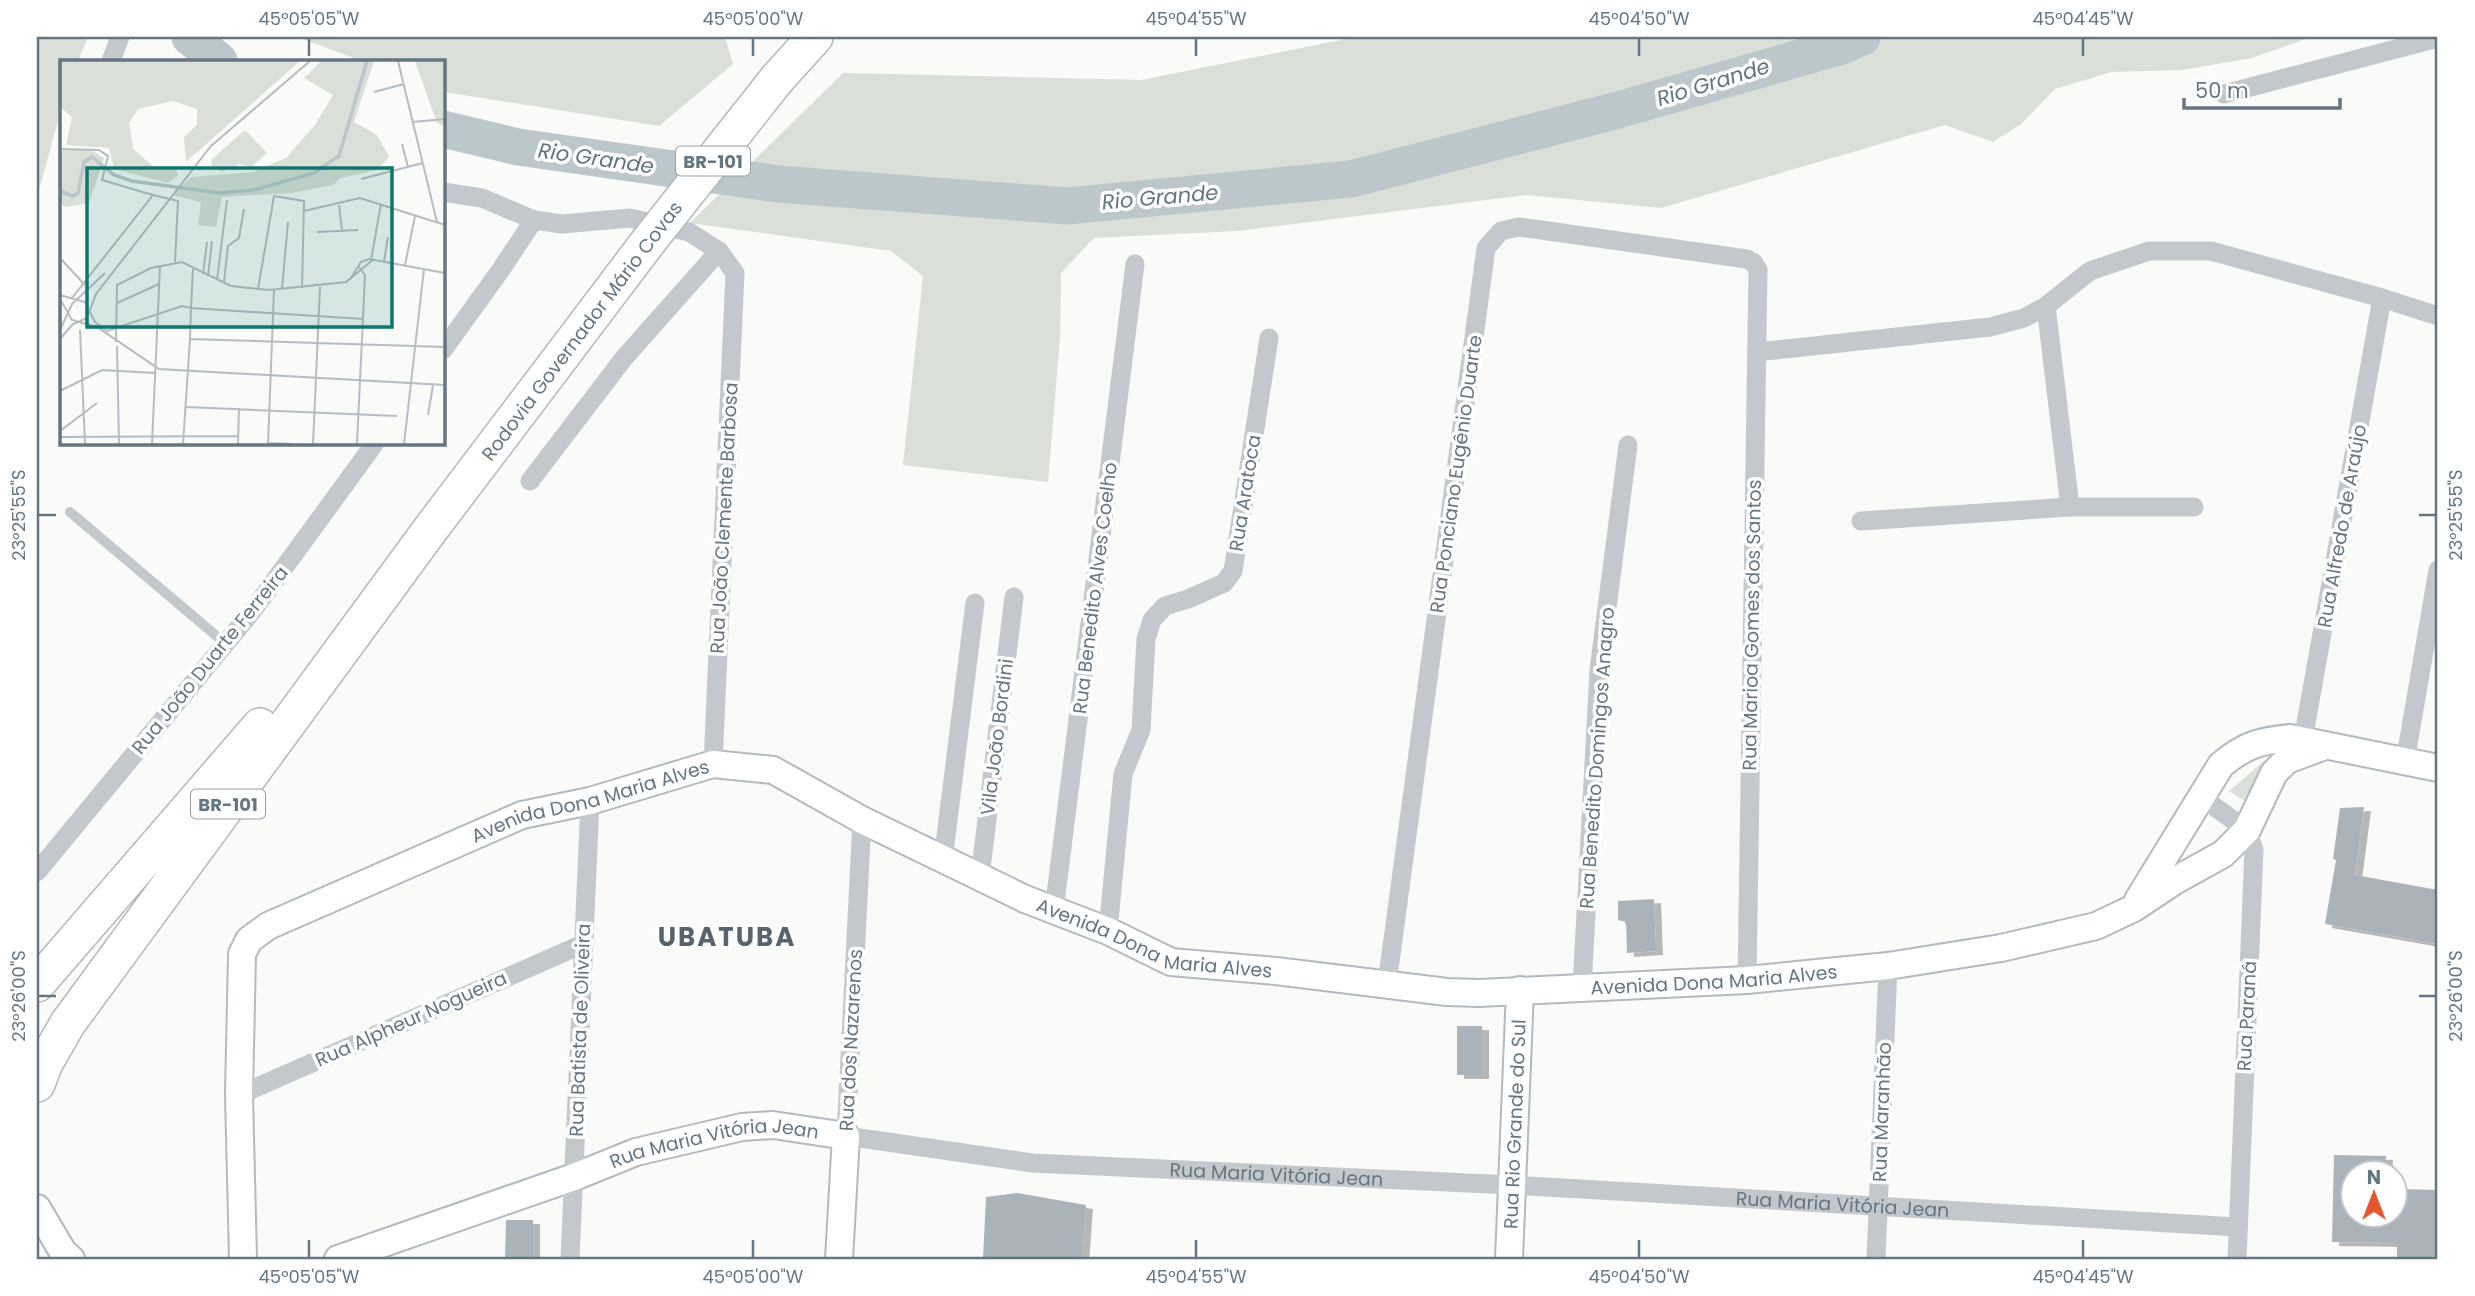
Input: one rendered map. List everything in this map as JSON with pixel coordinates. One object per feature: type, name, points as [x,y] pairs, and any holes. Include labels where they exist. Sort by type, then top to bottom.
[{"type":"highway","name":"Rodovia Governador Mário Covas","points":[[37,1084],[45,1063],[68,1023],[430,530],[648,242],[777,79],[815,37]]},
{"type":"highway","name":"Rodovia Governador Mário Covas","points":[[37,984],[430,530]]},
{"type":"street","points":[[111,60],[120,37]]},
{"type":"street","points":[[2224,94],[2438,38]]},
{"type":"street","points":[[444,192],[482,198],[534,220],[562,223],[630,218],[689,232],[719,251],[624,358],[530,481]]},
{"type":"street","points":[[444,349],[534,220]]},
{"type":"street","name":"Rua Ponciano Eugênio Duarte","points":[[1387,984],[1486,248],[1501,231],[1519,227],[1747,258],[1758,270]]},
{"type":"street","name":"Rua João Clemente Barbosa","points":[[713,764],[735,273],[719,251]]},
{"type":"street","points":[[1757,352],[1990,327],[2024,318],[2046,306],[2090,271],[2149,251],[2211,251],[2438,316]]},
{"type":"street","name":"Rua Benedito Alves Coelho","points":[[1054,911],[1135,264]]},
{"type":"street","name":"Rua Marioa Gomes dos Santos","points":[[1747,980],[1758,270]]},
{"type":"street","name":"Rua Alfredo de Araújo","points":[[2310,747],[2382,298]]},
{"type":"street","points":[[2046,306],[2070,507]]},
{"type":"street","name":"Rua Aratoca","points":[[1108,931],[1124,774],[1141,730],[1146,639],[1152,620],[1165,606],[1224,583],[1233,571],[1269,338]]},
{"type":"street","name":"Rua João Duarte Ferreira","points":[[37,872],[254,609],[374,444]]},
{"type":"street","name":"Rua Benedito Domingos Anagro","points":[[1582,988],[1600,670],[1629,445]]},
{"type":"street","points":[[1861,522],[2070,507],[2194,507]]},
{"type":"street","points":[[2405,762],[2438,570]]},
{"type":"street","name":"Vila João Bordini","points":[[980,877],[1014,597]]},
{"type":"street","name":"Vila João Bordini","points":[[943,860],[975,603]]},
{"type":"street","points":[[2134,908],[2221,765],[2241,748],[2267,740],[2290,738],[2310,747],[2438,768]]},
{"type":"street","name":"Avenida Dona Maria Alves","points":[[239,1095],[242,954],[249,940],[268,926],[522,815],[590,801],[713,764],[773,770],[862,820],[943,860],[1054,911],[1108,931],[1171,962],[1276,971],[1447,992],[1747,980],[1888,966],[2001,948],[2096,926],[2134,908],[2223,853],[2247,830],[2274,773],[2287,760],[2310,747]]},
{"type":"street","points":[[2200,797],[2247,830]]},
{"type":"street","name":"Rua Batista de Oliveira","points":[[570,1259],[590,801]]},
{"type":"street","name":"Rua dos Nazarenos","points":[[839,1259],[862,820]]},
{"type":"street","name":"Rua Paraná","points":[[2237,1259],[2255,873],[2255,850],[2247,830]]},
{"type":"street","name":"Rua Alpheur Nogueira","points":[[239,1095],[583,944]]},
{"type":"street","name":"Rua Maranhão","points":[[1876,1259],[1888,966]]},
{"type":"street","name":"Rua Rio Grande do Sul","points":[[1508,1259],[1520,990]]},
{"type":"street","points":[[239,1095],[243,1259]]},
{"type":"street","name":"Rua Maria Vitória Jean","points":[[338,1259],[636,1153],[742,1127],[773,1125],[1032,1163],[1512,1185],[2238,1227]]},
{"type":"street","points":[[37,1208],[63,1252],[71,1259]]},
{"type":"lane","points":[[70,512],[226,643]]},
{"type":"shaded area","points":[[37,37],[88,37],[78,60],[60,60],[60,113],[37,198]]},
{"type":"shaded area","points":[[297,37],[725,37],[733,64],[659,126],[444,92],[444,60],[359,60]]},
{"type":"shaded area","points":[[1356,37],[2311,37],[2252,58],[2182,70],[2111,72],[2055,89],[2021,124],[1993,142],[1945,125],[1661,208],[1526,195],[1237,231],[1094,238],[1061,273],[1060,337],[1048,482],[903,465],[923,276],[891,251],[690,223],[843,73],[1141,80]]},
{"type":"shaded area","points":[[2283,745],[2245,801],[2229,791]]},
{"type":"building","points":[[2364,807],[2355,875],[2438,890],[2438,944],[2325,924],[2336,860],[2333,859],[2340,808]]},
{"type":"building","points":[[1654,899],[1656,951],[1627,953],[1626,922],[1618,920],[1618,901]]},
{"type":"building","points":[[1457,1026],[1482,1026],[1482,1075],[1457,1075]]},
{"type":"building","points":[[2334,1155],[2386,1156],[2386,1160],[2338,1160],[2338,1230],[2408,1230],[2408,1189],[2438,1190],[2438,1259],[2397,1259],[2397,1243],[2332,1242]]},
{"type":"building","points":[[1017,1193],[1086,1205],[1082,1259],[983,1259],[986,1197]]},
{"type":"building","points":[[506,1220],[533,1220],[533,1259],[505,1259]]},
{"type":"waterway","name":"Rio Grande","points":[[190,37],[218,60]]},
{"type":"waterway","name":"Rio Grande","points":[[444,129],[518,147],[778,184],[1067,206],[1351,179],[1618,110],[1842,46],[1862,37]]},
{"type":"district","name":"UBATUBA","points":[[727,937]]}]
